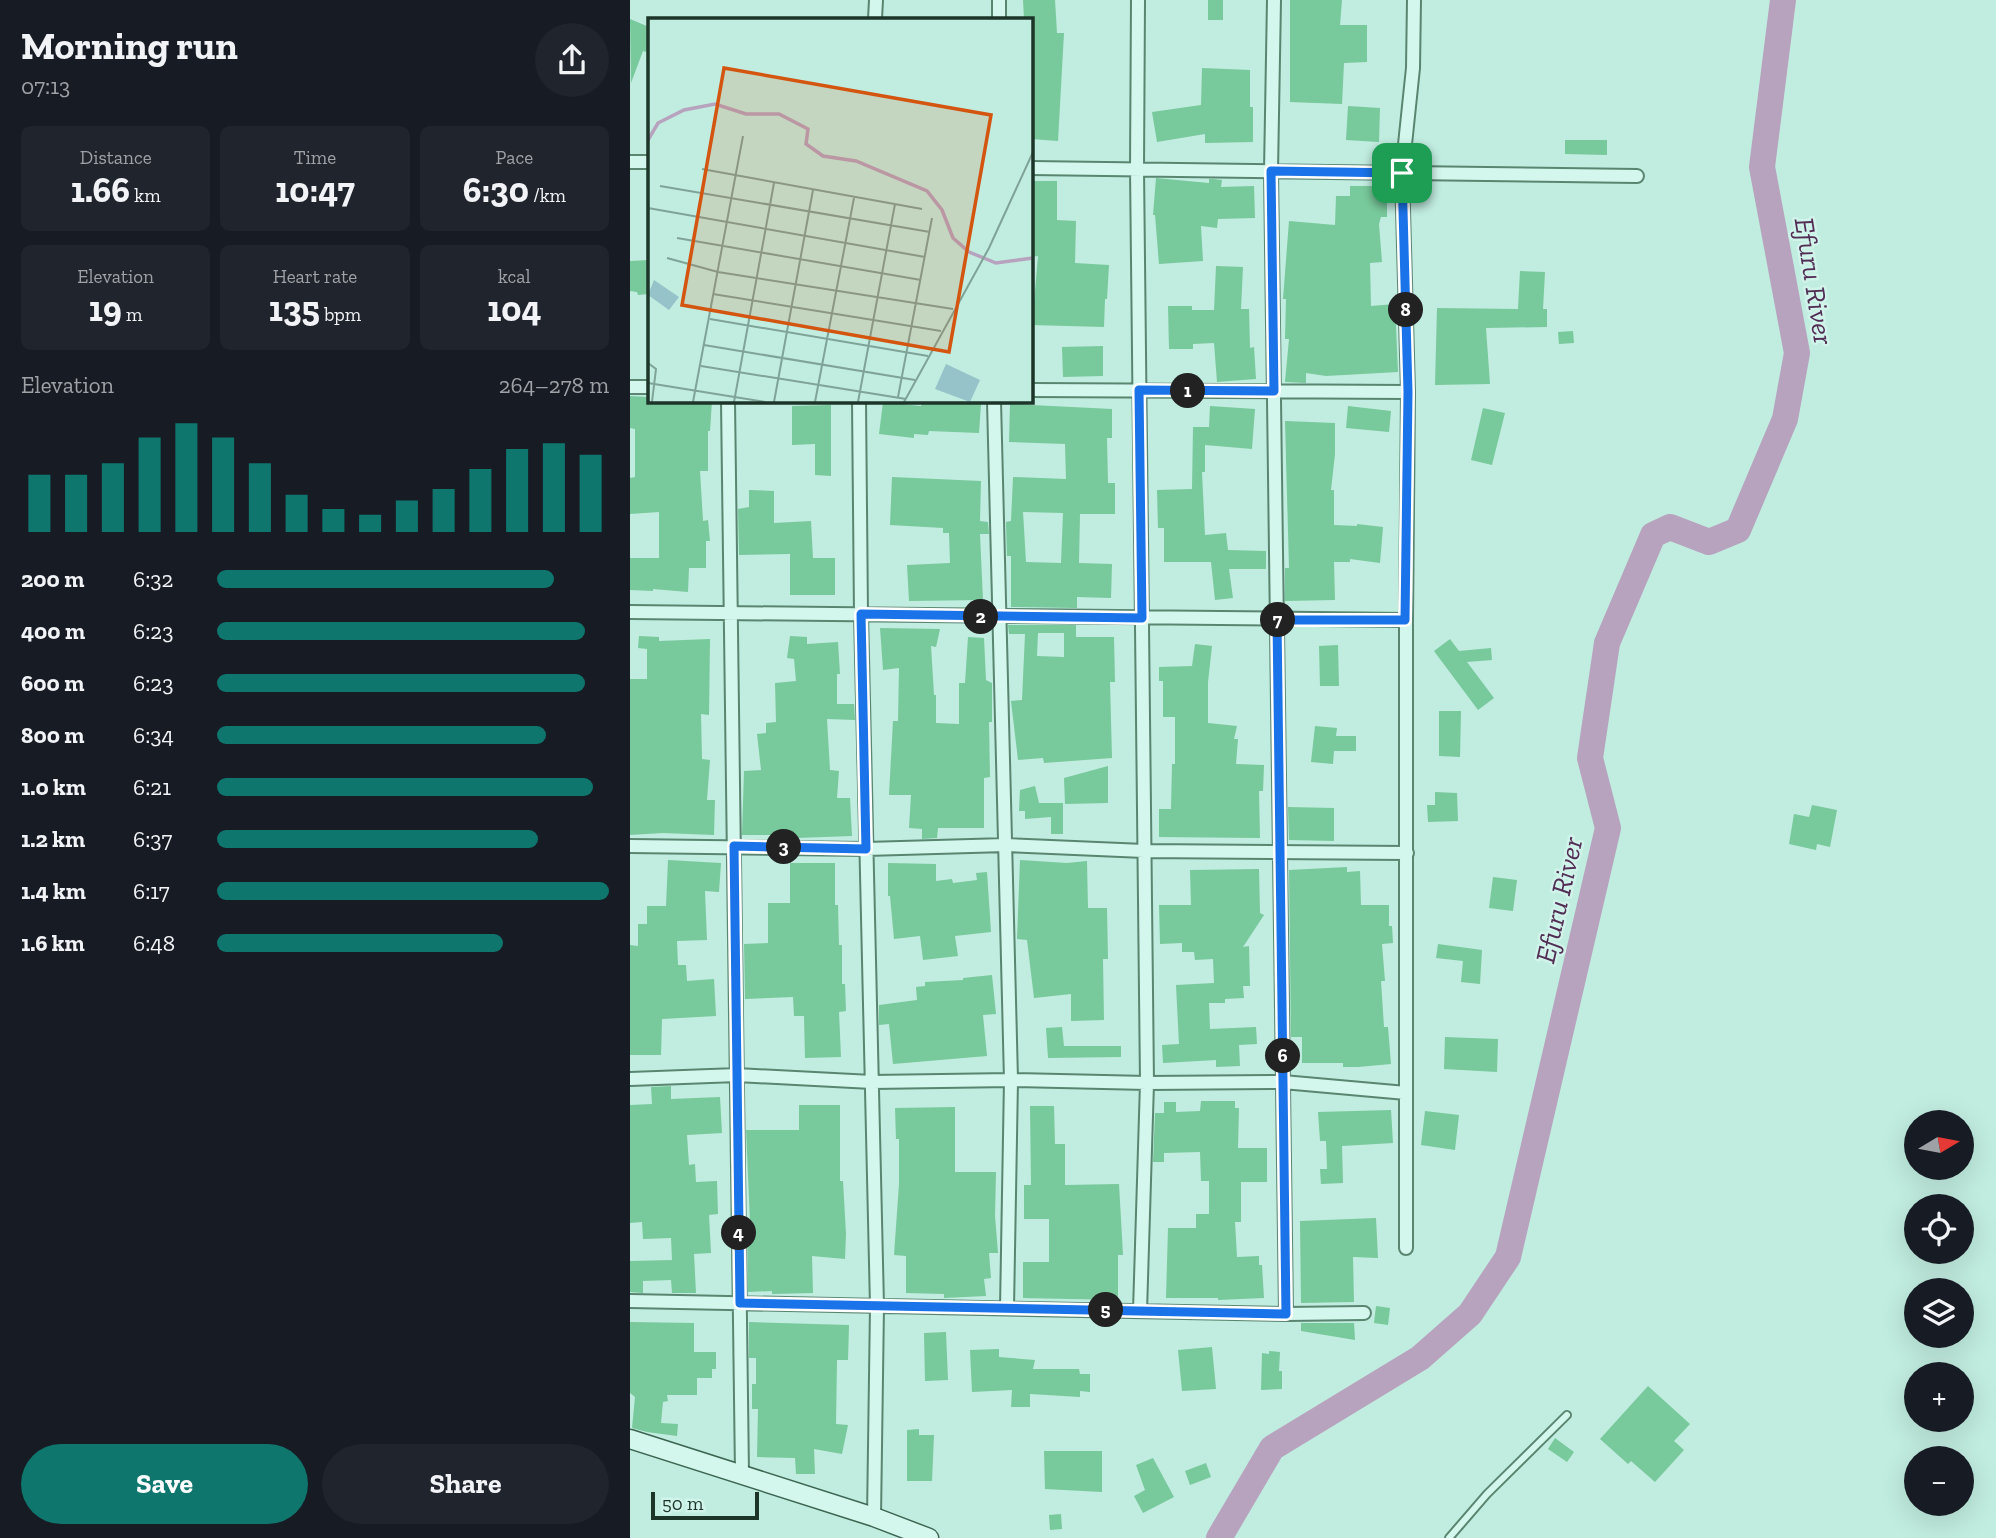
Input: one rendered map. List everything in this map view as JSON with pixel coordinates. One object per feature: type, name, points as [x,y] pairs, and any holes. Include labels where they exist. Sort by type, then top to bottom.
[{"type":"street","points":[[875,18],[876,0]]},
{"type":"street","points":[[999,0],[999,18]]},
{"type":"street","points":[[1138,0],[1137,169],[1147,1083],[1140,1311]]},
{"type":"street","points":[[1273,0],[1271,171],[1286,1314]]},
{"type":"street","points":[[1406,1248],[1405,620],[1408,392],[1402,173],[1413,68],[1414,0]]},
{"type":"street","points":[[630,162],[648,162]]},
{"type":"street","points":[[1032,168],[1637,176]]},
{"type":"street","points":[[630,387],[648,387]]},
{"type":"street","points":[[1032,390],[1408,392]]},
{"type":"street","points":[[728,402],[742,1474]]},
{"type":"street","points":[[859,402],[861,614],[877,1306],[874,1517]]},
{"type":"street","points":[[994,402],[1011,1080],[1007,1308]]},
{"type":"street","points":[[630,612],[1405,620]]},
{"type":"street","points":[[630,846],[866,849],[1006,845],[1144,851],[1407,853]]},
{"type":"street","points":[[630,1079],[737,1075],[872,1082],[1283,1082],[1406,1094]]},
{"type":"street","points":[[630,1301],[1286,1314],[1364,1313]]},
{"type":"street","points":[[630,1439],[874,1517],[929,1538]]},
{"type":"lane","points":[[1449,1538],[1487,1494],[1567,1415]]},
{"type":"building","points":[[1023,0],[1055,0],[1057,33],[1064,33],[1058,141],[1032,139],[1032,18],[1024,18]]},
{"type":"building","points":[[1208,0],[1223,0],[1223,20],[1208,20]]},
{"type":"building","points":[[1290,0],[1342,0],[1340,25],[1367,25],[1367,62],[1344,63],[1342,104],[1290,102]]},
{"type":"building","points":[[630,19],[648,27],[648,47],[646,52],[643,51],[631,83]]},
{"type":"building","points":[[1202,68],[1250,70],[1253,142],[1205,143],[1205,134],[1157,142],[1152,112],[1201,105]]},
{"type":"building","points":[[1348,106],[1380,108],[1379,142],[1346,140]]},
{"type":"building","points":[[1565,140],[1607,140],[1607,155],[1565,154]]},
{"type":"building","points":[[1156,178],[1209,183],[1209,179],[1222,180],[1221,187],[1254,186],[1255,218],[1218,219],[1217,228],[1201,226],[1203,261],[1159,264],[1153,215]]},
{"type":"building","points":[[1032,181],[1057,181],[1057,220],[1076,221],[1075,263],[1109,265],[1104,327],[1032,325],[1038,256],[1032,257]]},
{"type":"building","points":[[1350,186],[1382,186],[1382,201],[1387,201],[1387,217],[1381,217],[1379,224],[1382,262],[1370,263],[1371,306],[1395,304],[1398,372],[1326,376],[1306,373],[1306,383],[1285,382],[1289,339],[1285,339],[1286,299],[1283,299],[1289,221],[1335,225],[1336,196],[1350,196]]},
{"type":"building","points":[[648,260],[648,294],[638,295],[637,292],[630,291],[630,261]]},
{"type":"building","points":[[1216,266],[1243,267],[1241,309],[1249,309],[1250,348],[1254,347],[1256,379],[1217,382],[1214,343],[1193,344],[1193,349],[1169,349],[1168,306],[1214,310]]},
{"type":"building","points":[[1520,271],[1545,272],[1543,309],[1547,309],[1547,327],[1486,328],[1490,384],[1435,385],[1437,308],[1518,309]]},
{"type":"building","points":[[1573,331],[1574,343],[1559,344],[1558,332]]},
{"type":"building","points":[[1103,346],[1103,376],[1063,377],[1062,347]]},
{"type":"building","points":[[630,396],[648,397],[648,402],[712,402],[708,431],[708,471],[700,471],[703,521],[708,520],[710,541],[706,541],[706,568],[689,568],[688,592],[630,590],[630,558],[659,558],[659,512],[630,514],[630,478],[635,477],[635,429],[630,428]]},
{"type":"building","points":[[883,402],[921,406],[922,402],[981,404],[979,433],[929,431],[928,435],[914,434],[914,438],[879,434]]},
{"type":"building","points":[[1010,404],[1112,409],[1112,438],[1107,438],[1108,483],[1115,483],[1115,514],[1080,514],[1079,563],[1112,564],[1111,598],[1077,597],[1077,608],[1011,607],[1011,556],[1007,556],[1006,522],[1011,521],[1013,477],[1066,479],[1065,444],[1009,442]],"holes":[[[1023,512],[1063,513],[1061,563],[1026,562]]]},
{"type":"building","points":[[831,405],[831,476],[815,475],[815,444],[792,445],[792,406]]},
{"type":"building","points":[[1210,406],[1255,409],[1252,449],[1205,445],[1205,472],[1202,472],[1205,535],[1226,533],[1228,550],[1266,551],[1266,569],[1229,569],[1233,598],[1215,600],[1211,562],[1164,562],[1164,528],[1158,528],[1157,490],[1192,489],[1193,427],[1209,427]]},
{"type":"building","points":[[1348,406],[1391,411],[1389,432],[1346,428]]},
{"type":"building","points":[[1483,408],[1505,413],[1492,465],[1471,460]]},
{"type":"building","points":[[1285,421],[1335,423],[1331,490],[1334,490],[1334,525],[1383,527],[1380,563],[1350,559],[1350,562],[1334,562],[1335,600],[1285,601],[1285,568],[1289,568]]},
{"type":"building","points":[[892,477],[981,481],[980,521],[988,522],[989,534],[980,534],[983,600],[909,601],[907,565],[950,563],[949,533],[943,533],[943,528],[890,525]]},
{"type":"building","points":[[749,490],[774,491],[774,523],[811,521],[813,558],[835,558],[835,595],[790,595],[790,554],[739,555],[738,509],[749,507]]},
{"type":"building","points":[[1008,625],[1076,625],[1076,637],[1114,637],[1115,682],[1110,682],[1112,758],[1044,763],[1043,758],[1018,760],[1011,701],[1022,700],[1025,634],[1009,634]],"holes":[[[1038,633],[1064,633],[1064,657],[1037,656]]]},
{"type":"building","points":[[880,628],[940,629],[936,647],[931,646],[936,723],[959,724],[959,683],[965,683],[968,637],[984,638],[986,680],[992,683],[992,722],[989,722],[990,777],[984,778],[984,828],[938,828],[937,838],[922,839],[922,829],[909,828],[911,795],[889,795],[893,721],[898,721],[899,668],[883,670]]},
{"type":"building","points":[[639,636],[659,637],[659,641],[710,639],[709,715],[701,714],[702,759],[710,760],[707,800],[715,800],[714,835],[630,835],[630,679],[647,679],[647,649],[638,648]]},
{"type":"building","points":[[790,636],[807,637],[807,644],[838,642],[840,674],[837,674],[837,704],[854,704],[855,720],[827,719],[830,770],[839,771],[837,798],[850,798],[852,836],[796,838],[796,835],[742,835],[744,771],[761,770],[757,734],[766,733],[766,723],[776,722],[775,683],[796,681],[794,659],[787,658]]},
{"type":"building","points":[[1450,639],[1459,651],[1491,648],[1492,660],[1467,662],[1494,698],[1478,710],[1434,651]]},
{"type":"building","points":[[1195,644],[1212,646],[1208,682],[1208,723],[1237,726],[1234,739],[1238,739],[1236,764],[1264,765],[1263,791],[1259,791],[1260,838],[1159,837],[1159,809],[1171,809],[1175,717],[1163,717],[1163,681],[1159,681],[1159,667],[1192,666]]},
{"type":"building","points":[[1338,645],[1339,686],[1320,686],[1319,646]]},
{"type":"building","points":[[1439,711],[1461,711],[1460,757],[1439,756]]},
{"type":"building","points":[[1315,726],[1337,728],[1336,736],[1356,736],[1356,751],[1334,751],[1333,764],[1311,762]]},
{"type":"building","points":[[1108,766],[1108,803],[1065,804],[1064,778]]},
{"type":"building","points":[[1035,786],[1039,803],[1063,803],[1063,834],[1051,834],[1051,817],[1025,819],[1025,811],[1019,811],[1020,790]]},
{"type":"building","points":[[1435,792],[1457,793],[1458,821],[1428,822],[1427,805],[1435,805]]},
{"type":"building","points":[[1812,805],[1837,810],[1830,847],[1817,844],[1816,850],[1789,844],[1794,814],[1809,817]]},
{"type":"building","points":[[1288,807],[1334,808],[1334,841],[1289,840]]},
{"type":"building","points":[[668,860],[721,863],[719,892],[705,891],[707,940],[677,941],[678,965],[686,965],[687,981],[714,979],[716,1016],[662,1019],[661,1055],[630,1055],[630,945],[638,946],[638,924],[647,924],[647,906],[666,906]]},
{"type":"building","points":[[1020,860],[1067,863],[1087,861],[1088,908],[1107,908],[1108,959],[1103,959],[1104,1020],[1071,1021],[1071,994],[1034,998],[1027,940],[1017,939]]},
{"type":"building","points":[[790,863],[835,863],[835,905],[838,905],[846,1011],[839,1012],[841,1057],[805,1058],[804,1016],[794,1016],[793,997],[745,999],[744,944],[768,943],[768,903],[790,903]]},
{"type":"building","points":[[888,863],[936,864],[936,881],[952,879],[953,883],[977,880],[976,873],[987,872],[991,932],[955,936],[958,956],[923,960],[920,936],[894,939],[888,896]]},
{"type":"building","points":[[1347,867],[1347,872],[1360,871],[1361,905],[1389,905],[1389,926],[1392,926],[1393,943],[1382,944],[1385,981],[1381,981],[1384,1027],[1388,1027],[1391,1064],[1343,1067],[1343,1063],[1302,1063],[1302,1037],[1291,1037],[1289,870]]},
{"type":"building","points":[[1259,869],[1260,913],[1264,915],[1243,947],[1249,946],[1250,986],[1243,986],[1244,998],[1225,999],[1225,1003],[1209,1003],[1210,1029],[1256,1027],[1257,1044],[1239,1045],[1240,1066],[1216,1067],[1216,1060],[1163,1063],[1162,1045],[1179,1044],[1176,985],[1214,983],[1213,959],[1195,960],[1194,952],[1182,952],[1182,943],[1160,944],[1159,905],[1191,905],[1190,870]]},
{"type":"building","points":[[1493,877],[1517,880],[1513,911],[1489,908]]},
{"type":"building","points":[[1438,944],[1482,950],[1480,984],[1461,982],[1463,961],[1436,958]]},
{"type":"building","points":[[992,975],[996,1014],[983,1015],[987,1056],[893,1064],[889,1024],[879,1025],[879,1005],[917,1000],[916,987],[925,986],[925,982]]},
{"type":"building","points":[[1062,1027],[1064,1046],[1121,1046],[1121,1057],[1048,1058],[1046,1028]]},
{"type":"building","points":[[1445,1037],[1498,1039],[1497,1072],[1444,1069]]},
{"type":"building","points":[[671,1086],[671,1099],[720,1097],[722,1133],[687,1135],[689,1165],[695,1164],[696,1182],[717,1181],[718,1214],[709,1215],[711,1253],[694,1254],[696,1293],[672,1293],[671,1280],[643,1281],[643,1293],[630,1292],[630,1261],[672,1260],[671,1238],[643,1239],[642,1222],[630,1223],[630,1105],[652,1104],[651,1087]]},
{"type":"building","points":[[1201,1101],[1235,1101],[1235,1108],[1239,1108],[1238,1148],[1267,1148],[1267,1182],[1241,1182],[1241,1222],[1235,1222],[1237,1257],[1259,1256],[1264,1298],[1166,1298],[1168,1228],[1196,1228],[1196,1214],[1209,1214],[1209,1181],[1201,1181],[1200,1152],[1164,1153],[1164,1162],[1153,1162],[1155,1113],[1164,1113],[1164,1102],[1176,1102],[1176,1112],[1200,1111]]},
{"type":"building","points":[[799,1105],[840,1105],[840,1181],[843,1181],[845,1259],[812,1256],[813,1293],[748,1292],[747,1222],[750,1222],[746,1130],[799,1130]]},
{"type":"building","points":[[1030,1106],[1054,1106],[1055,1144],[1065,1144],[1065,1185],[1119,1184],[1123,1255],[1118,1255],[1118,1300],[1023,1298],[1023,1262],[1049,1262],[1049,1219],[1024,1219],[1024,1185],[1031,1185]]},
{"type":"building","points":[[955,1107],[955,1172],[996,1172],[998,1253],[989,1253],[991,1278],[984,1279],[986,1296],[944,1298],[944,1294],[906,1293],[906,1256],[894,1255],[899,1184],[899,1139],[896,1139],[895,1108]]},
{"type":"building","points":[[1391,1110],[1393,1143],[1342,1146],[1343,1183],[1321,1184],[1320,1169],[1327,1169],[1326,1141],[1320,1141],[1318,1112]]},
{"type":"building","points":[[1425,1111],[1459,1115],[1455,1150],[1421,1145]]},
{"type":"building","points":[[1376,1218],[1378,1258],[1353,1257],[1354,1302],[1301,1303],[1300,1221]]},
{"type":"building","points":[[1376,1306],[1390,1308],[1388,1325],[1374,1323]]},
{"type":"building","points":[[630,1322],[694,1323],[694,1352],[716,1352],[716,1369],[712,1369],[712,1378],[697,1378],[697,1395],[667,1395],[668,1401],[663,1402],[661,1423],[678,1424],[677,1436],[632,1428],[635,1397],[630,1393]]},
{"type":"building","points":[[749,1322],[849,1325],[848,1360],[837,1360],[836,1424],[848,1425],[842,1454],[814,1449],[815,1474],[796,1474],[795,1458],[757,1457],[758,1409],[752,1409],[756,1358],[749,1358]]},
{"type":"building","points":[[1301,1323],[1354,1323],[1355,1340],[1301,1331]]},
{"type":"building","points":[[946,1332],[948,1380],[925,1381],[924,1333]]},
{"type":"building","points":[[1212,1347],[1216,1389],[1182,1391],[1178,1350]]},
{"type":"building","points":[[999,1349],[999,1357],[1035,1360],[1033,1369],[1079,1369],[1080,1374],[1090,1374],[1090,1392],[1080,1391],[1080,1397],[1030,1394],[1030,1407],[1011,1407],[1012,1390],[972,1392],[970,1350]]},
{"type":"building","points":[[1269,1351],[1280,1352],[1282,1389],[1261,1390],[1262,1353],[1269,1354]]},
{"type":"building","points":[[1648,1386],[1690,1424],[1674,1441],[1684,1450],[1655,1482],[1631,1461],[1628,1464],[1600,1439]]},
{"type":"building","points":[[919,1429],[919,1435],[934,1435],[932,1481],[907,1481],[907,1430]]},
{"type":"building","points":[[1555,1438],[1574,1452],[1567,1462],[1548,1449]]},
{"type":"building","points":[[1044,1451],[1102,1451],[1102,1492],[1045,1489]]},
{"type":"building","points":[[1153,1458],[1174,1497],[1143,1513],[1134,1496],[1145,1490],[1136,1465]]},
{"type":"building","points":[[1206,1463],[1211,1477],[1190,1485],[1185,1471]]},
{"type":"building","points":[[1061,1514],[1062,1529],[1050,1530],[1049,1515]]},
{"type":"waterway","name":"Efuru River","points":[[1219,1538],[1272,1448],[1420,1358],[1470,1314],[1508,1257],[1608,828],[1590,758],[1607,643],[1653,535],[1670,527],[1709,542],[1738,530],[1785,419],[1797,353],[1762,167],[1783,0]]},
{"type":"route","points":[[1271,171],[1402,173],[1408,392],[1405,620],[1277,620],[1286,1314],[740,1303],[734,846],[866,849],[861,614],[1142,618],[1139,390],[1274,391],[1271,171]]}]
